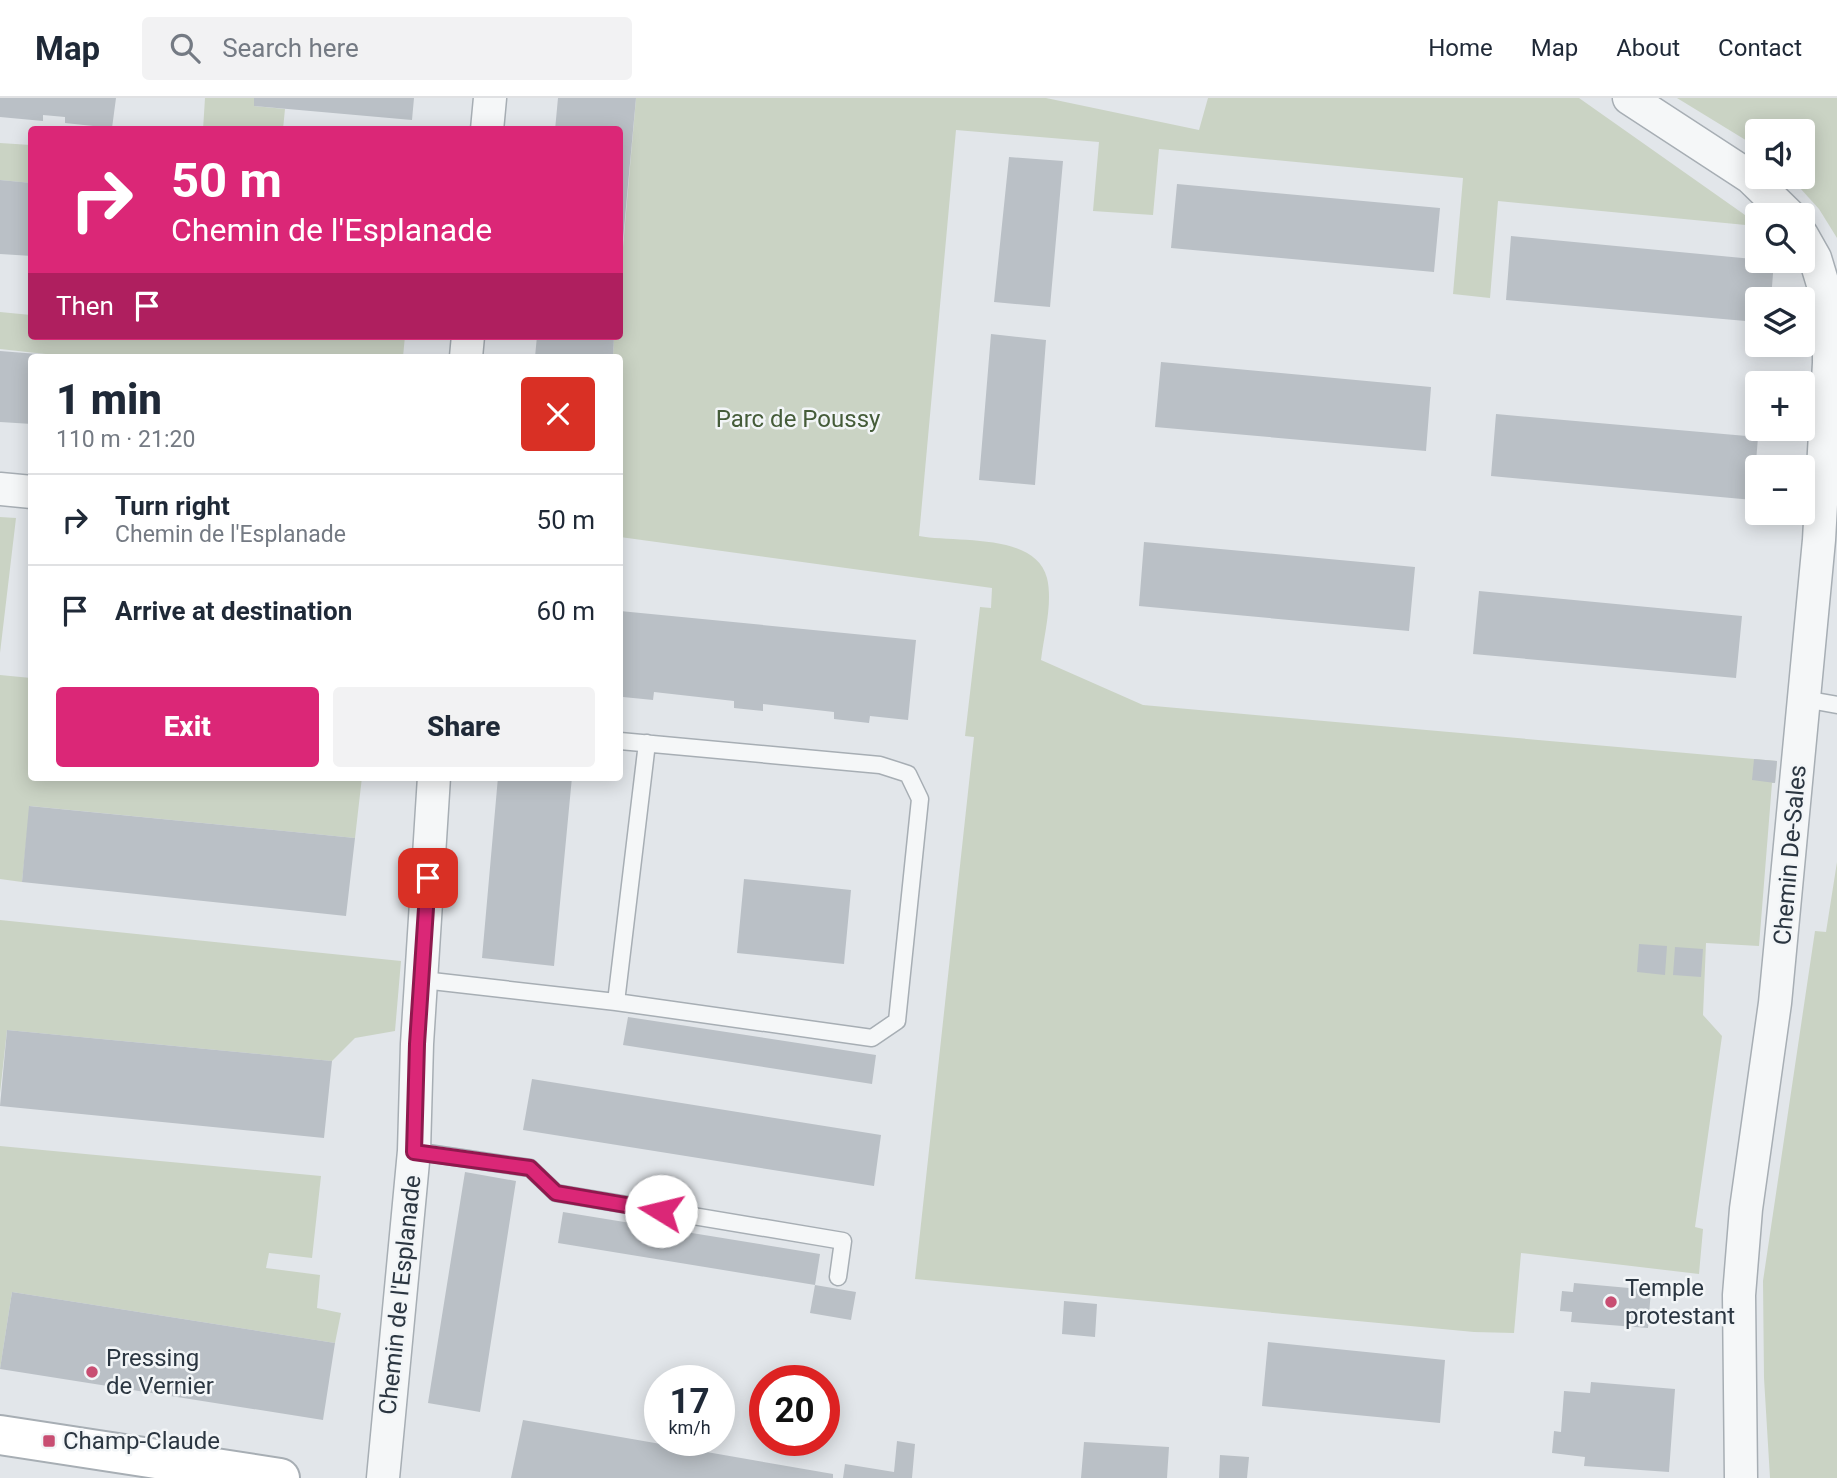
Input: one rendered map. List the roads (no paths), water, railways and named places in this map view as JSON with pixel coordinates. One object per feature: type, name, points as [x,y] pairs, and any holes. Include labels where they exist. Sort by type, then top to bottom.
[{"type":"street","points":[[487,126],[490,98]]},
{"type":"street","points":[[1629,98],[1750,177],[1777,203]]},
{"type":"street","name":"Chemin De-Sales","points":[[1741,1478],[1739,1295],[1746,1209],[1776,1003],[1819,540],[1830,340],[1825,291],[1815,258]]},
{"type":"street","points":[[0,489],[28,492]]},
{"type":"street","name":"Chemin de l'Esplanade","points":[[383,1478],[414,1152],[434,781]]},
{"type":"street","points":[[0,1435],[280,1478]]},
{"type":"lane","points":[[1804,699],[1837,705]]},
{"type":"lane","points":[[423,980],[616,1002],[872,1038],[897,1021],[920,799],[908,774],[880,765],[623,740]]},
{"type":"lane","points":[[616,1002],[647,743]]},
{"type":"lane","points":[[414,1152],[530,1168],[556,1193],[843,1241],[838,1277]]},
{"type":"place","name":"Temple protestant","points":[[1611,1302]]},
{"type":"place","name":"Pressing de Vernier","points":[[92,1372]]},
{"type":"place","name":"Champ-Claude","points":[[49,1441]]},
{"type":"park label","name":"Parc de Poussy","points":[[798,419]]}]
